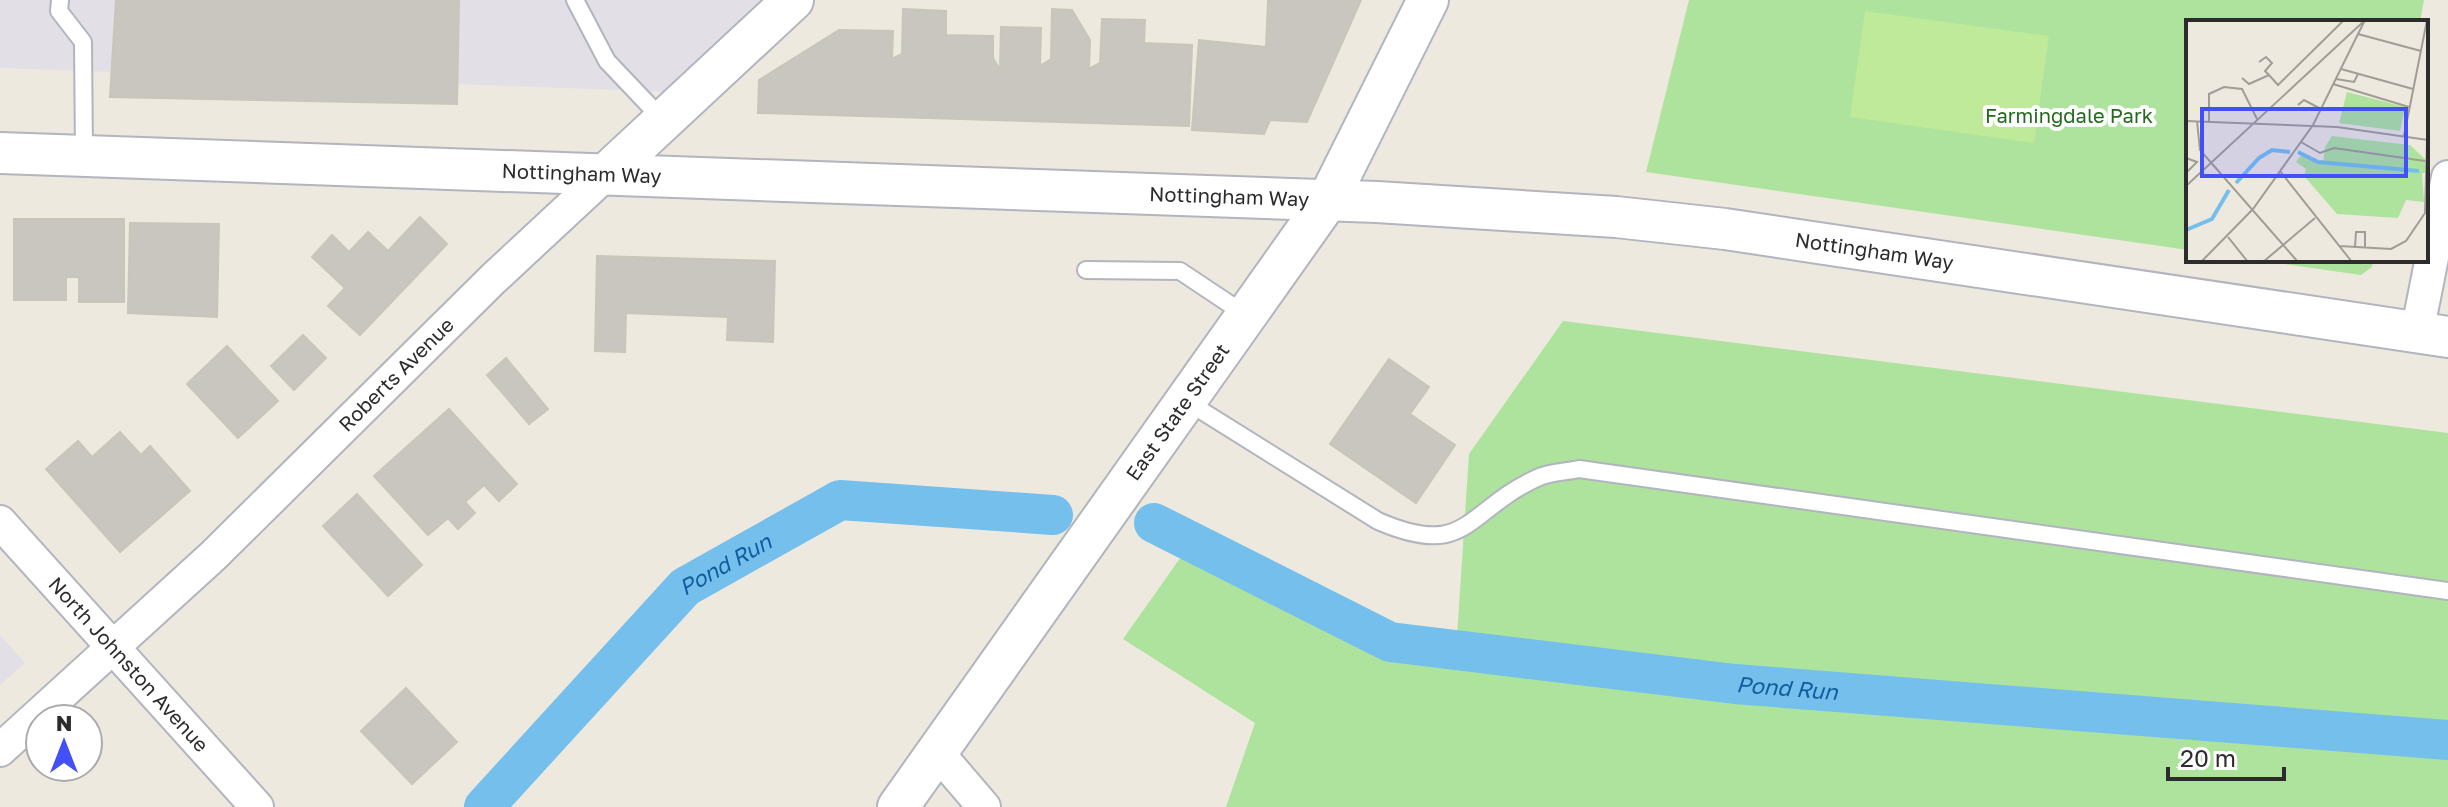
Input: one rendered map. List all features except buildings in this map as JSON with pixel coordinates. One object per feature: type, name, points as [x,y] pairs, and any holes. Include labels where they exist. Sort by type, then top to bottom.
[{"type":"street","name":"Roberts Avenue","points":[[0,750],[213,556],[493,279],[793,0]]},
{"type":"street","name":"East State Street","points":[[898,807],[1328,200],[1428,0]]},
{"type":"street","name":"Nottingham Way","points":[[0,153],[1328,200],[1616,217],[1725,229],[2432,335]]},
{"type":"street","points":[[2432,335],[2448,177]]},
{"type":"street","name":"North Johnston Avenue","points":[[0,522],[257,807]]},
{"type":"street","points":[[937,752],[984,807]]},
{"type":"lane","points":[[60,0],[59,11],[83,42],[84,155]]},
{"type":"lane","points":[[575,0],[607,61],[664,121]]},
{"type":"lane","points":[[1086,270],[1180,271],[1246,315]]},
{"type":"lane","points":[[1185,400],[1378,521],[1409,534],[1446,537],[1538,477],[1579,469],[2448,591]]},
{"type":"shaded area","points":[[0,0],[776,0],[676,92],[0,68]]},
{"type":"shaded area","points":[[0,635],[25,663],[0,685]]},
{"type":"green space","name":"Farmingdale Park","points":[[1689,0],[2424,0],[2420,20],[2186,20],[2186,250],[1646,172]]},
{"type":"green space","points":[[1865,11],[2049,36],[2034,143],[1850,117]]},
{"type":"green space","points":[[2271,262],[2373,262],[2372,267],[2361,275]]},
{"type":"green space","points":[[1563,321],[2448,433],[2448,807],[1226,807],[1255,723],[1123,639],[1195,537],[1455,667],[1469,454]]},
{"type":"waterway","name":"Pond Run","points":[[484,807],[685,587],[840,500],[1053,515]]},
{"type":"waterway","name":"Pond Run","points":[[1154,523],[1390,642],[1735,684],[2448,740]]}]
